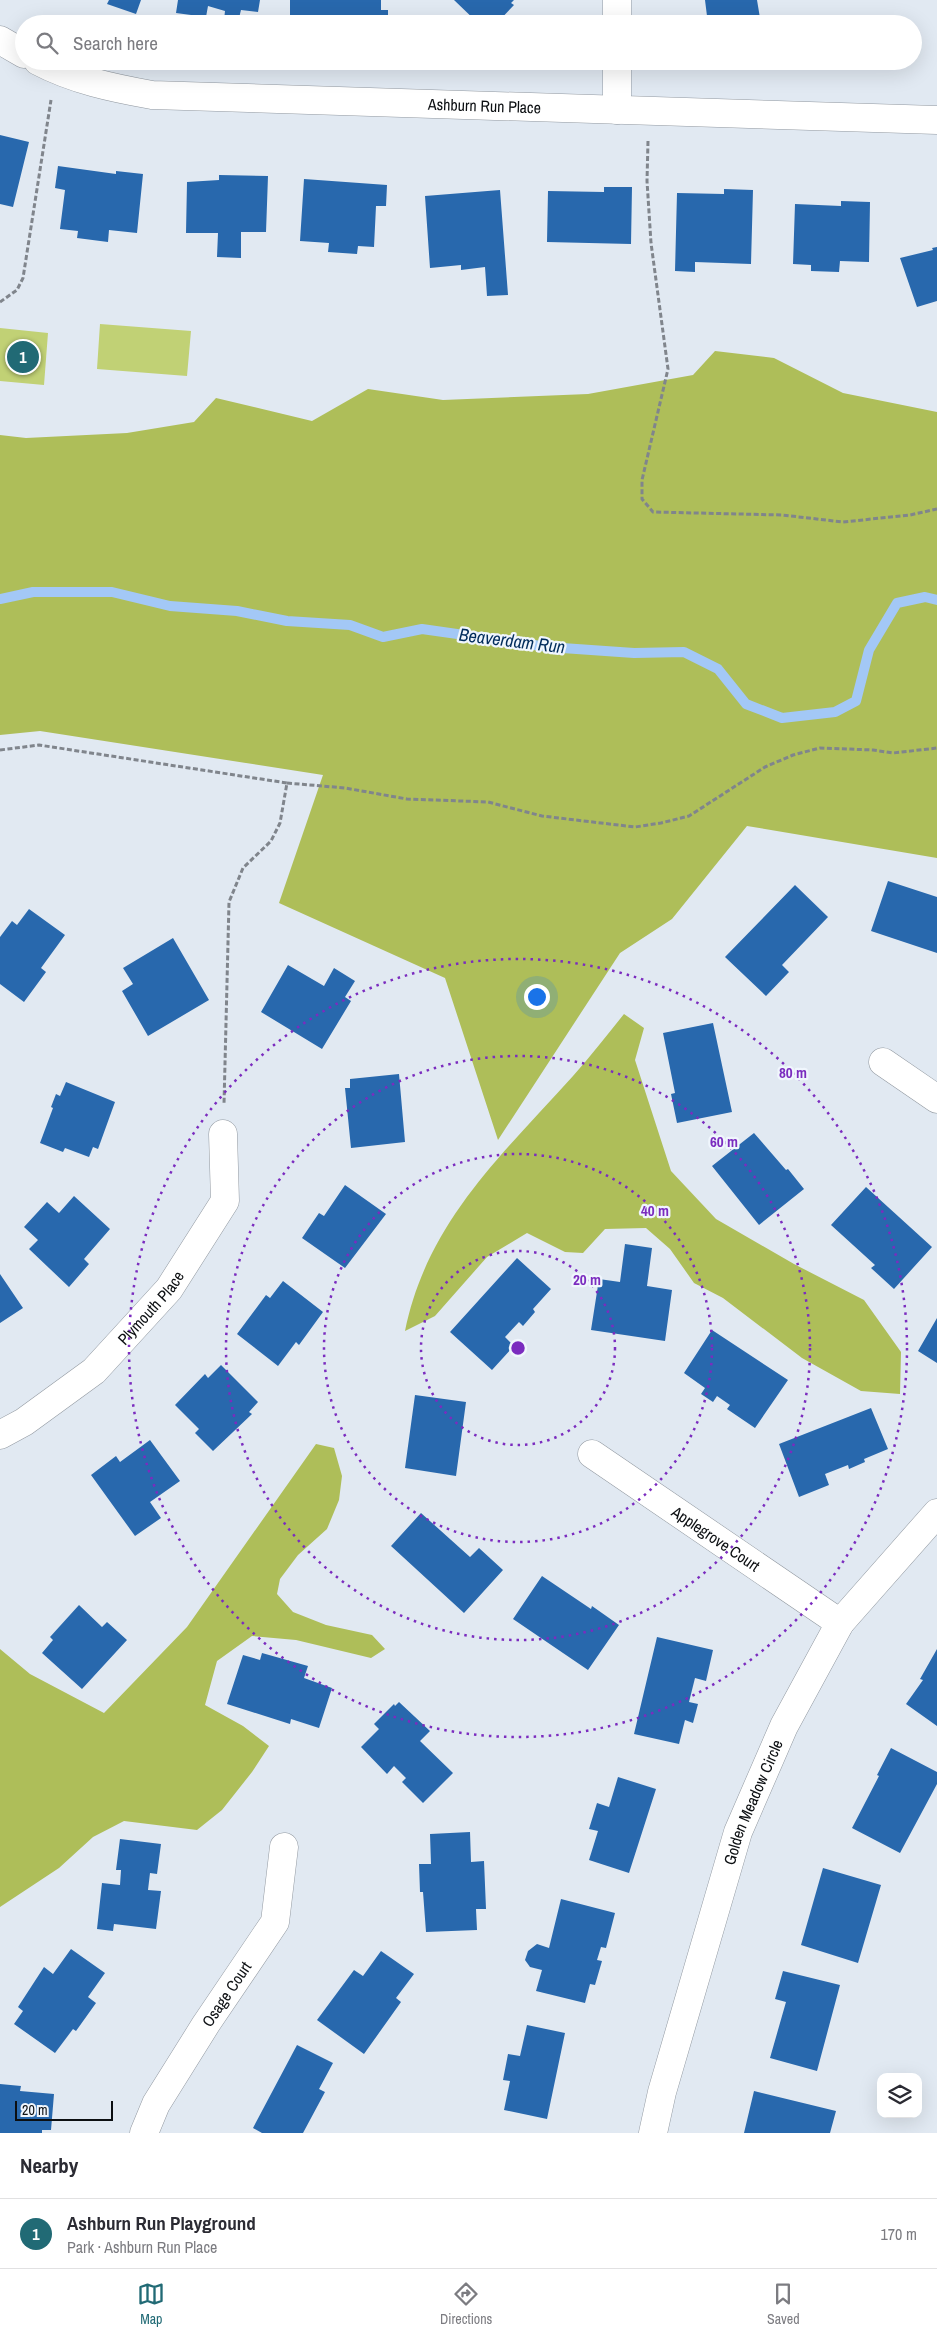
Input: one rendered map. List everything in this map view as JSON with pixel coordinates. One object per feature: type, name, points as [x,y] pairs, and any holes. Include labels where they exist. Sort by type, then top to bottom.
[{"type":"street","points":[[617,0],[617,15]]},
{"type":"street","points":[[0,40],[15,49]]},
{"type":"street","name":"Ashburn Run Place","points":[[60,70],[100,85],[152,95],[937,120]]},
{"type":"street","points":[[617,70],[617,110]]},
{"type":"street","points":[[883,1062],[937,1099]]},
{"type":"street","name":"Plymouth Place","points":[[0,1435],[24,1422],[94,1371],[169,1290],[225,1201],[223,1134]]},
{"type":"street","name":"Applegrove Court","points":[[592,1454],[840,1623]]},
{"type":"street","name":"Golden Meadow Circle","points":[[653,2133],[662,2092],[738,1832],[784,1726],[840,1623],[937,1513]]},
{"type":"street","name":"Osage Court","points":[[144,2133],[156,2104],[206,2024],[275,1922],[284,1847]]},
{"type":"path","points":[[0,302],[17,290],[23,278],[50,107],[46,70]]},
{"type":"path","points":[[650,111],[647,181],[651,243],[668,369],[642,480],[642,499],[653,512],[782,515],[843,522],[910,515],[937,509]]},
{"type":"path","points":[[0,750],[39,745],[288,783],[345,788],[407,799],[488,802],[542,816],[635,827],[661,824],[689,816],[764,767],[793,755],[820,748],[873,750],[894,753],[937,748]]},
{"type":"path","points":[[223,1134],[229,902],[243,868],[271,841],[280,823],[288,783]]},
{"type":"green space","points":[[100,324],[191,331],[187,376],[97,369]]},
{"type":"green space","points":[[0,328],[48,333],[44,385],[0,381]]},
{"type":"green space","points":[[715,351],[774,358],[843,393],[937,412],[937,858],[747,826],[672,919],[620,953],[498,1140],[445,978],[279,903],[323,775],[40,731],[0,735],[0,435],[26,438],[127,433],[194,422],[216,398],[312,421],[368,389],[443,400],[588,394],[693,375]]},
{"type":"green space","points":[[624,1014],[644,1028],[635,1060],[671,1171],[716,1219],[794,1264],[864,1300],[901,1352],[900,1394],[861,1391],[802,1358],[723,1298],[694,1283],[670,1249],[646,1228],[605,1229],[583,1253],[565,1252],[527,1233],[487,1257],[435,1316],[405,1331],[416,1292],[431,1256],[449,1223],[494,1163],[580,1068]]},
{"type":"green space","points":[[316,1444],[334,1448],[342,1476],[339,1500],[327,1529],[298,1555],[280,1579],[277,1594],[293,1612],[326,1625],[372,1635],[385,1649],[371,1658],[296,1640],[252,1636],[217,1661],[205,1705],[243,1726],[269,1746],[252,1772],[222,1810],[197,1830],[124,1821],[93,1837],[59,1868],[0,1907],[0,1649],[30,1674],[104,1713],[187,1627]]},
{"type":"building","points":[[109,0],[141,0],[136,14],[107,4]]},
{"type":"building","points":[[178,0],[260,0],[258,12],[241,10],[240,15],[225,15],[225,11],[208,6],[206,15],[176,13]]},
{"type":"building","points":[[290,0],[381,0],[381,10],[388,10],[388,15],[290,15]]},
{"type":"building","points":[[454,0],[514,0],[511,3],[514,5],[505,15],[470,15]]},
{"type":"building","points":[[705,0],[757,0],[760,15],[707,15]]},
{"type":"building","points":[[0,135],[29,142],[13,207],[0,204]]},
{"type":"building","points":[[58,166],[116,174],[116,171],[143,174],[137,233],[109,230],[108,242],[77,238],[78,231],[60,229],[65,190],[55,188]]},
{"type":"building","points":[[219,175],[268,176],[266,232],[241,232],[241,258],[217,257],[218,233],[186,233],[187,182],[219,180]]},
{"type":"building","points":[[304,179],[387,185],[386,206],[376,206],[374,247],[358,246],[357,254],[328,252],[329,243],[300,241]]},
{"type":"building","points":[[604,187],[632,187],[631,244],[547,242],[548,191],[604,192]]},
{"type":"building","points":[[724,189],[753,190],[751,264],[695,262],[695,272],[675,271],[677,193],[724,194]]},
{"type":"building","points":[[500,190],[508,295],[487,296],[485,267],[461,270],[461,265],[430,268],[425,196]]},
{"type":"building","points":[[841,201],[870,202],[869,262],[840,261],[839,272],[811,271],[811,265],[793,264],[795,204],[841,206]]},
{"type":"building","points":[[937,247],[937,301],[917,307],[900,258],[933,250],[932,248]]},
{"type":"building","points":[[888,881],[937,897],[937,953],[871,931]]},
{"type":"building","points":[[795,885],[828,917],[782,965],[789,972],[766,996],[725,957]]},
{"type":"building","points":[[29,909],[65,935],[41,968],[46,972],[24,1002],[0,984],[0,937],[12,921],[17,925]]},
{"type":"building","points":[[173,938],[209,1000],[148,1036],[122,991],[133,984],[123,968]]},
{"type":"building","points":[[288,965],[324,986],[334,968],[355,981],[345,997],[351,1001],[322,1049],[261,1012]]},
{"type":"building","points":[[713,1023],[732,1112],[677,1123],[671,1094],[675,1093],[663,1033]]},
{"type":"building","points":[[399,1074],[405,1142],[351,1148],[345,1088],[350,1088],[350,1079]]},
{"type":"building","points":[[66,1082],[115,1102],[98,1149],[93,1147],[89,1157],[65,1148],[63,1152],[40,1143],[56,1094],[60,1096]]},
{"type":"building","points":[[754,1133],[804,1189],[759,1225],[712,1166]]},
{"type":"building","points":[[345,1185],[386,1214],[345,1268],[302,1238],[319,1213],[324,1216]]},
{"type":"building","points":[[866,1187],[932,1247],[894,1289],[871,1268],[875,1265],[831,1225]]},
{"type":"building","points":[[74,1196],[110,1229],[84,1259],[89,1264],[69,1287],[29,1249],[38,1240],[24,1227],[47,1202],[59,1213]]},
{"type":"building","points":[[625,1244],[652,1248],[647,1286],[672,1290],[665,1341],[591,1330],[599,1279],[620,1282]]},
{"type":"building","points":[[517,1258],[551,1289],[533,1309],[535,1312],[523,1326],[519,1322],[505,1337],[514,1346],[492,1370],[450,1332]]},
{"type":"building","points":[[0,1274],[23,1308],[0,1323]]},
{"type":"building","points":[[283,1281],[323,1312],[299,1345],[296,1342],[278,1366],[237,1334],[266,1295],[270,1298]]},
{"type":"building","points":[[937,1318],[937,1363],[918,1351]]},
{"type":"building","points":[[712,1330],[788,1380],[755,1428],[727,1409],[730,1405],[717,1396],[713,1402],[701,1394],[705,1388],[684,1373]]},
{"type":"building","points":[[221,1365],[258,1402],[249,1412],[252,1414],[213,1451],[195,1433],[199,1429],[175,1405],[205,1374],[208,1378]]},
{"type":"building","points":[[415,1395],[466,1402],[456,1476],[405,1468]]},
{"type":"building","points":[[871,1408],[888,1449],[864,1459],[865,1462],[849,1469],[848,1465],[825,1474],[829,1485],[799,1497],[779,1444]]},
{"type":"building","points":[[150,1440],[180,1481],[150,1502],[161,1518],[135,1536],[91,1475],[116,1456],[120,1462]]},
{"type":"building","points":[[421,1513],[470,1557],[479,1548],[503,1570],[464,1613],[391,1546]]},
{"type":"building","points":[[542,1576],[591,1609],[592,1606],[619,1625],[588,1670],[513,1619]]},
{"type":"building","points":[[79,1605],[102,1627],[107,1622],[127,1640],[82,1689],[42,1653],[53,1640],[50,1637]]},
{"type":"building","points":[[657,1637],[713,1650],[706,1681],[695,1678],[689,1702],[698,1704],[693,1723],[685,1720],[679,1744],[634,1734]]},
{"type":"building","points":[[937,1649],[937,1726],[906,1704],[923,1680],[920,1679]]},
{"type":"building","points":[[262,1653],[308,1666],[304,1678],[332,1688],[319,1728],[291,1719],[290,1724],[227,1704],[243,1655],[260,1660]]},
{"type":"building","points":[[399,1702],[430,1731],[420,1741],[453,1773],[423,1803],[402,1782],[406,1778],[394,1766],[387,1774],[361,1747],[379,1729],[374,1724],[394,1704],[395,1706]]},
{"type":"building","points":[[891,1748],[937,1772],[937,1784],[900,1853],[852,1828]]},
{"type":"building","points":[[618,1777],[656,1789],[629,1873],[589,1860],[598,1831],[589,1829],[597,1803],[609,1807]]},
{"type":"building","points":[[470,1832],[471,1862],[484,1861],[486,1909],[476,1909],[477,1930],[426,1932],[423,1892],[420,1892],[419,1864],[431,1864],[430,1834]]},
{"type":"building","points":[[120,1839],[161,1844],[157,1874],[150,1873],[148,1890],[161,1891],[156,1929],[114,1924],[113,1931],[97,1929],[102,1883],[120,1885],[121,1870],[116,1870]]},
{"type":"building","points":[[823,1868],[881,1885],[858,1963],[801,1945]]},
{"type":"building","points":[[561,1899],[615,1913],[606,1948],[601,1947],[597,1960],[602,1961],[595,1985],[590,1984],[585,2003],[536,1991],[542,1970],[530,1967],[525,1960],[528,1951],[537,1944],[549,1948]]},
{"type":"building","points":[[71,1949],[105,1973],[88,1997],[96,2003],[76,2031],[73,2029],[55,2053],[14,2024],[23,2011],[18,2007],[44,1967],[53,1974]]},
{"type":"building","points":[[381,1951],[414,1974],[396,1998],[401,2002],[364,2054],[317,2020],[354,1970],[363,1976]]},
{"type":"building","points":[[783,1971],[840,1985],[817,2071],[770,2058],[786,2002],[775,1999]]},
{"type":"building","points":[[527,2025],[565,2033],[547,2119],[504,2110],[510,2081],[503,2080],[508,2054],[520,2056]]},
{"type":"building","points":[[297,2045],[333,2063],[319,2089],[325,2092],[303,2133],[262,2133],[253,2128]]},
{"type":"building","points":[[0,2084],[21,2086],[20,2091],[54,2094],[51,2130],[42,2130],[42,2133],[0,2133]]},
{"type":"building","points":[[754,2091],[836,2111],[830,2133],[744,2133]]},
{"type":"waterway","name":"Beaverdam Run","points":[[0,599],[33,592],[112,592],[170,606],[237,611],[287,621],[350,625],[383,637],[422,629],[548,647],[634,653],[684,652],[718,669],[746,704],[782,718],[835,712],[856,701],[869,650],[897,603],[925,597],[937,600]]},
{"type":"place","name":"Ashburn Run Playground","points":[[23,357]]}]
